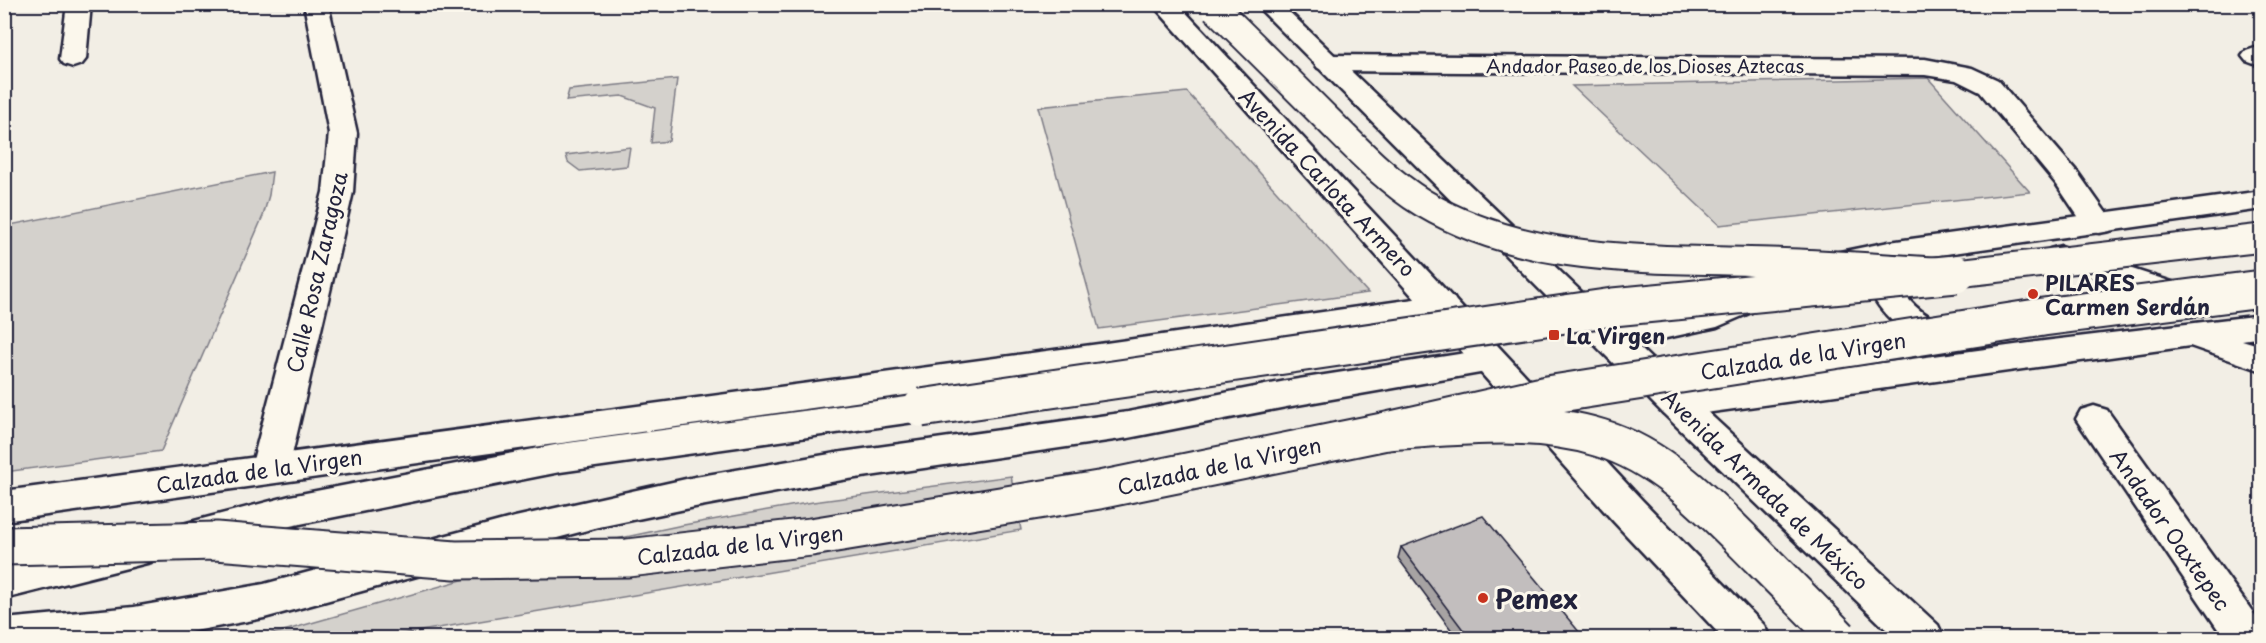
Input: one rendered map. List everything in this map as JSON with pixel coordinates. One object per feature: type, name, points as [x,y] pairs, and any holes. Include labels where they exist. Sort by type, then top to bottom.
[{"type":"main road","points":[[73,58],[80,4]]},
{"type":"main road","name":"Calle Rosa Zaragoza","points":[[270,468],[338,192],[342,164],[343,133],[316,4]]},
{"type":"main road","name":"Avenida Carlota Armero","points":[[1164,4],[1491,361]]},
{"type":"main road","points":[[1267,4],[1611,339],[1705,319],[1745,305],[1818,266],[1889,252],[2262,200]]},
{"type":"main road","points":[[1214,6],[1381,172],[1422,203],[1458,223],[1528,245],[1579,254],[1966,273]]},
{"type":"main road","name":"Andador Paseo de los Dioses Aztecas","points":[[1328,63],[1925,67],[1963,73],[1989,86],[2068,179],[2099,224]]},
{"type":"main road","points":[[2007,237],[2262,325]]},
{"type":"main road","name":"Calzada de la Virgen","points":[[4,582],[105,560],[290,511],[560,458],[1612,308],[1966,273],[2262,238]]},
{"type":"main road","points":[[1889,252],[1875,270],[1885,294],[1900,313],[1935,333],[1973,342],[2044,353]]},
{"type":"main road","name":"Calzada de la Virgen","points":[[4,546],[216,541],[455,560],[628,558],[811,537],[1088,492],[1387,431],[1547,395],[2043,318],[2262,289]]},
{"type":"main road","name":"Calzada de la Virgen","points":[[4,506],[1076,359],[1442,306]]},
{"type":"main road","name":"Calzada de la Virgen","points":[[1676,404],[2262,325]]},
{"type":"main road","points":[[2190,334],[2262,359]]},
{"type":"main road","name":"Avenida Armada de México","points":[[1611,339],[1676,404],[1923,639]]},
{"type":"main road","points":[[4,637],[134,625],[264,601],[536,528],[695,492],[843,466],[1128,425],[1286,394],[1491,361],[1749,639]]},
{"type":"main road","name":"Andador Oaxtepec","points":[[2094,419],[2247,639]]},
{"type":"main road","points":[[1387,431],[1500,425],[1543,428],[1601,438],[1648,460],[1709,507],[1839,639]]},
{"type":"shaded area","points":[[1928,78],[2030,192],[1719,225],[1572,86]]},
{"type":"shaded area","points":[[677,79],[669,141],[651,143],[655,108],[622,96],[566,101],[569,90]]},
{"type":"shaded area","points":[[1187,92],[1368,293],[1099,329],[1038,107]]},
{"type":"shaded area","points":[[630,147],[627,166],[580,171],[568,162],[566,155]]},
{"type":"shaded area","points":[[272,172],[263,216],[161,451],[5,472],[5,226]]},
{"type":"shaded area","points":[[1011,476],[1021,530],[379,638],[244,638],[280,632],[574,548],[678,526],[813,502]]},
{"type":"building","name":"Pemex","points":[[1483,516],[1585,639],[1470,639],[1401,547]]},
{"type":"place","name":"PILARES Carmen Serdán","points":[[2033,294]]},
{"type":"place","name":"La Virgen","points":[[1554,335]]},
{"type":"place","name":"Pemex","points":[[1483,598]]}]
